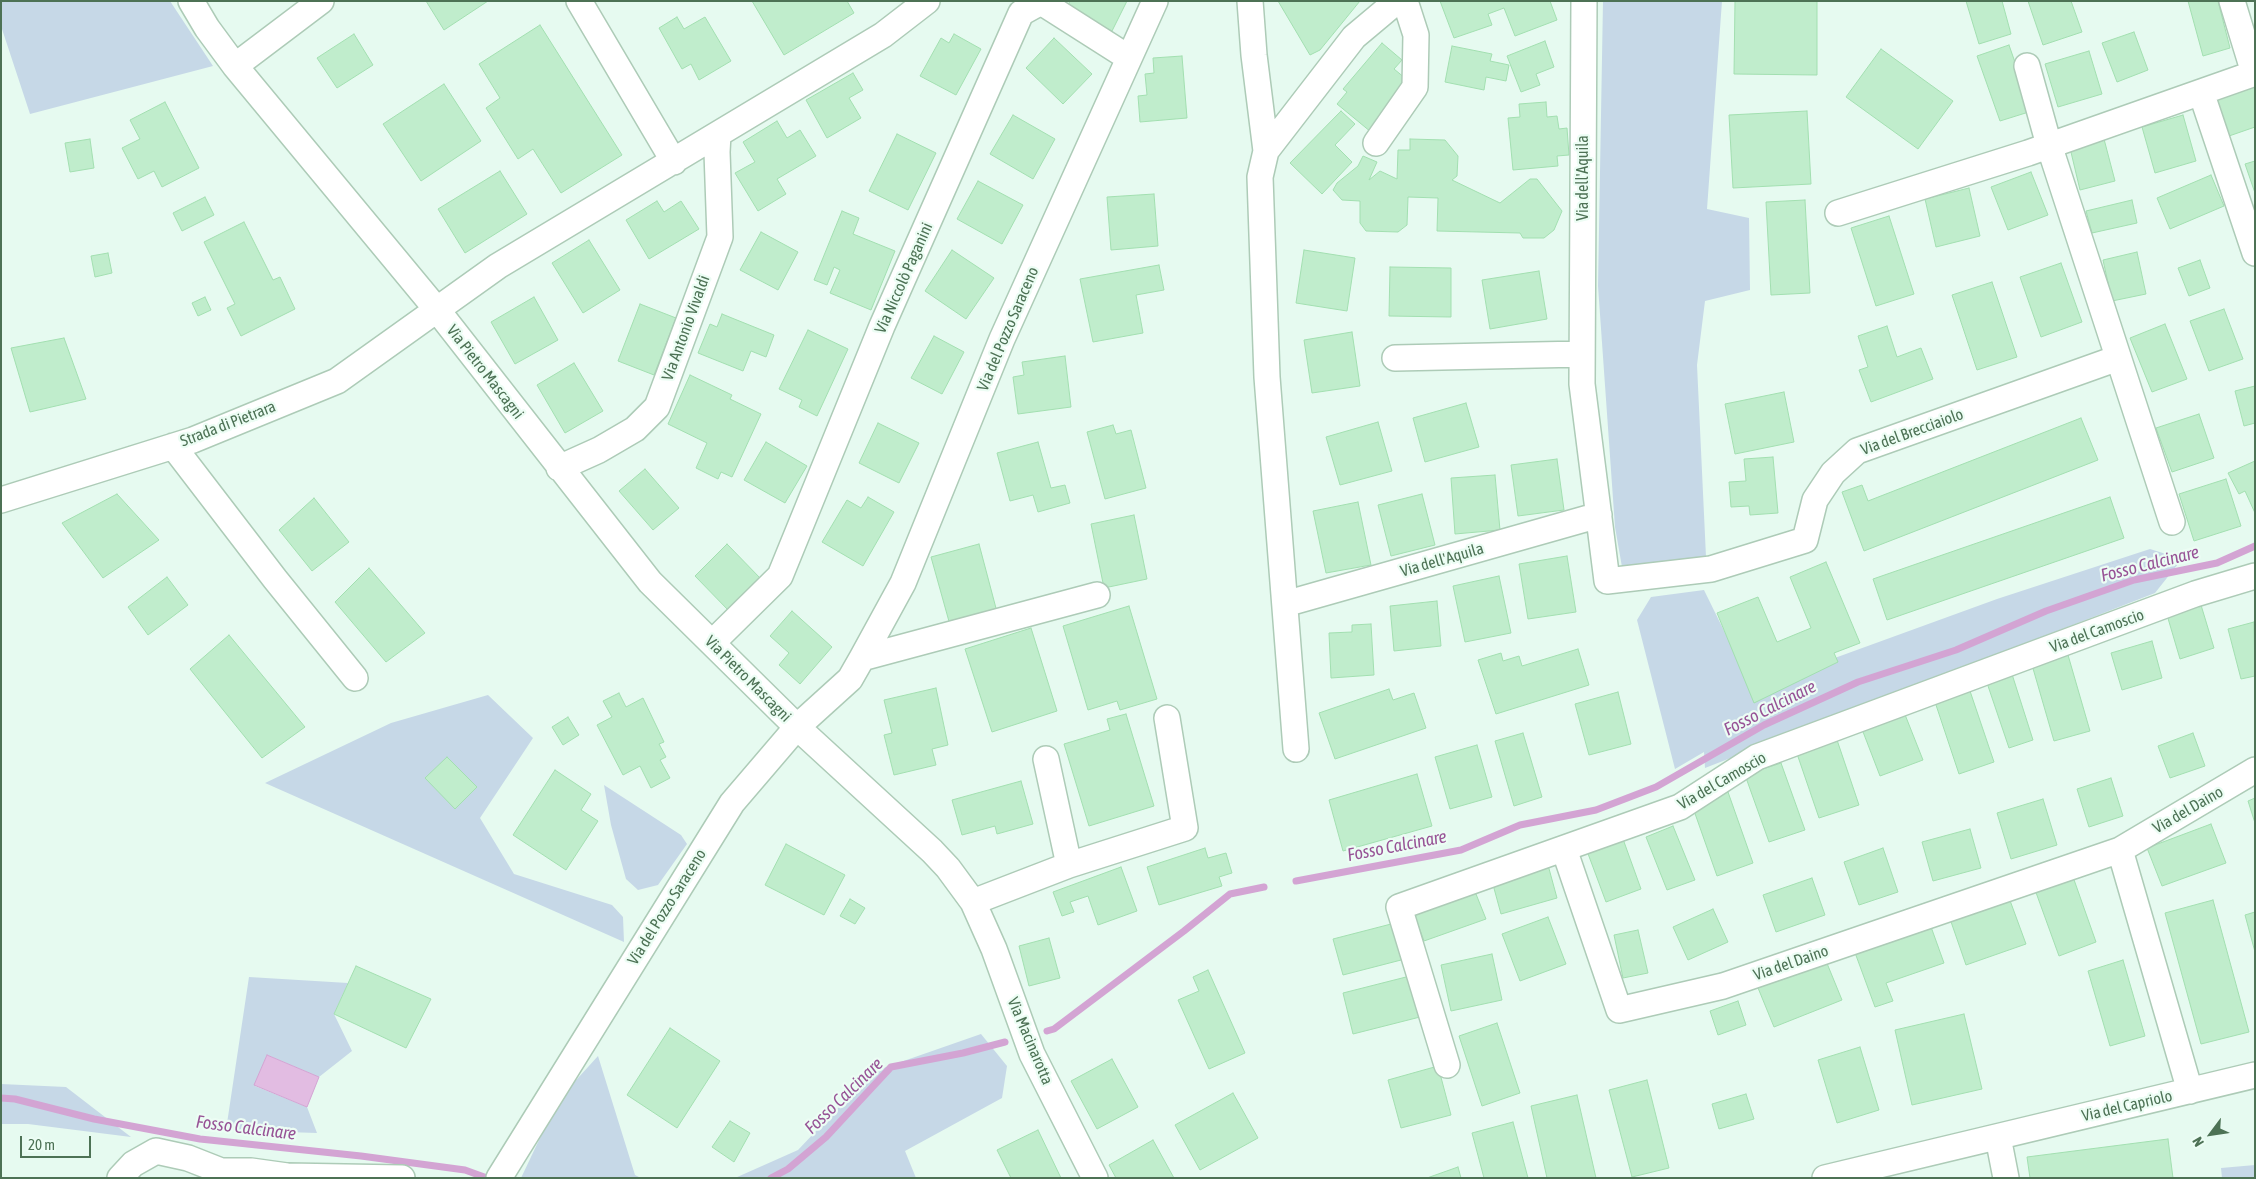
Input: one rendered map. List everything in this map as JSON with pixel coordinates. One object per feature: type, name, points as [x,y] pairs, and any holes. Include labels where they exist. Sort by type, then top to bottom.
[{"type":"street","name":"Via Pietro Mascagni","points":[[191,1],[207,28],[235,66],[438,311],[650,582],[797,727]]},
{"type":"street","points":[[235,66],[321,1]]},
{"type":"street","points":[[580,1],[674,162]]},
{"type":"street","points":[[438,311],[498,266],[883,35],[927,1]]},
{"type":"street","name":"Via del Pozzo Saraceno","points":[[499,1178],[732,803],[797,727],[850,679],[862,658],[903,583],[1002,340],[1155,1]]},
{"type":"street","points":[[1250,1],[1254,55],[1266,151],[1260,176],[1267,376],[1296,749]]},
{"type":"street","points":[[1266,151],[1354,38],[1397,1]]},
{"type":"street","points":[[1376,143],[1415,87],[1416,34],[1405,1]]},
{"type":"street","name":"Via dell'Aquila","points":[[1584,1],[1582,384],[1607,581]]},
{"type":"street","points":[[1838,213],[2049,145],[2254,73],[2232,1]]},
{"type":"street","name":"Via Niccolò Paganini","points":[[712,643],[780,576],[1014,7],[1041,2],[1130,58]]},
{"type":"street","points":[[2027,66],[2049,145],[2172,522]]},
{"type":"street","points":[[2201,92],[2255,253]]},
{"type":"street","name":"Via Antonio Vivaldi","points":[[560,468],[599,450],[635,429],[657,408],[720,237],[718,134]]},
{"type":"street","name":"Strada di Pietrara","points":[[1,500],[193,440],[337,381],[438,311]]},
{"type":"street","points":[[1395,358],[1582,354]]},
{"type":"street","name":"Via del Brecciaiolo","points":[[1607,581],[1712,569],[1805,540],[1815,500],[1833,473],[1858,451],[2118,358]]},
{"type":"street","points":[[173,446],[275,579],[355,678]]},
{"type":"street","name":"Via dell'Aquila","points":[[1285,604],[1599,515]]},
{"type":"street","name":"Via del Camoscio","points":[[1447,1065],[1399,907],[1680,807],[1757,757],[2195,594],[2255,576]]},
{"type":"street","points":[[862,658],[1097,595]]},
{"type":"street","points":[[972,902],[1069,864],[1185,828],[1167,718]]},
{"type":"street","name":"Via Macinarotta","points":[[797,727],[932,851],[972,902],[994,949],[1032,1054],[1095,1178]]},
{"type":"street","points":[[1046,758],[1069,864]]},
{"type":"street","name":"Via del Daino","points":[[1564,849],[1619,1010],[1723,986],[2120,850],[2255,770]]},
{"type":"street","points":[[2120,850],[2190,1091]]},
{"type":"street","name":"Via del Capriolo","points":[[1825,1178],[2255,1075]]},
{"type":"street","points":[[1998,1136],[2006,1178]]},
{"type":"street","points":[[120,1178],[133,1164],[156,1151],[188,1158],[221,1171],[251,1171],[287,1176],[402,1178]]},
{"type":"shaded area","points":[[1,1],[170,1],[213,66],[30,114],[1,26]]},
{"type":"shaded area","points":[[1603,1],[1722,1],[1707,209],[1749,218],[1750,290],[1705,301],[1697,365],[1706,557],[1622,567],[1615,527],[1598,286]]},
{"type":"shaded area","points":[[2150,549],[2182,559],[2155,593],[1705,768],[1704,752],[1675,769],[1637,620],[1651,597],[1704,590],[1730,643],[1810,667],[1997,599]]},
{"type":"shaded area","points":[[488,695],[533,738],[480,818],[514,874],[612,905],[623,917],[624,942],[265,783],[391,723]]},
{"type":"shaded area","points":[[604,785],[681,835],[687,844],[658,885],[638,890],[626,879],[611,825]]},
{"type":"shaded area","points":[[249,977],[348,983],[334,1014],[352,1051],[319,1077],[267,1055],[255,1086],[307,1107],[317,1133],[226,1130]]},
{"type":"shaded area","points":[[981,1034],[1007,1066],[1002,1098],[905,1151],[916,1178],[735,1178],[798,1150],[872,1072]]},
{"type":"shaded area","points":[[267,1055],[319,1077],[307,1107],[254,1085]]},
{"type":"shaded area","points":[[598,1056],[635,1175],[641,1178],[521,1178],[558,1100]]},
{"type":"shaded area","points":[[1,1084],[66,1087],[131,1137],[28,1124],[1,1124]]},
{"type":"shaded area","points":[[2255,1165],[2255,1178],[2222,1178],[2221,1168]]},
{"type":"building","points":[[426,1],[488,1],[444,30]]},
{"type":"building","points":[[752,1],[847,1],[854,13],[784,55]]},
{"type":"building","points":[[1070,1],[1127,1],[1112,31],[1066,9]]},
{"type":"building","points":[[1278,1],[1360,1],[1320,50],[1310,55]]},
{"type":"building","points":[[1440,1],[1550,1],[1557,20],[1515,36],[1504,8],[1488,14],[1492,25],[1454,38]]},
{"type":"building","points":[[1735,1],[1817,1],[1817,75],[1734,74]]},
{"type":"building","points":[[1966,1],[2002,1],[2011,34],[1979,44]]},
{"type":"building","points":[[2028,1],[2071,1],[2082,32],[2043,45]]},
{"type":"building","points":[[2188,1],[2218,1],[2230,48],[2203,56]]},
{"type":"building","points":[[677,17],[684,29],[705,17],[731,61],[699,80],[691,64],[682,69],[659,28]]},
{"type":"building","points":[[540,25],[622,155],[561,193],[533,149],[518,159],[486,108],[500,98],[479,64]]},
{"type":"building","points":[[2134,32],[2148,70],[2117,82],[2102,43]]},
{"type":"building","points":[[354,34],[373,65],[337,88],[317,58]]},
{"type":"building","points":[[954,34],[981,49],[956,95],[920,76],[941,38],[949,43]]},
{"type":"building","points":[[1054,38],[1092,74],[1063,104],[1026,68]]},
{"type":"building","points":[[1545,41],[1554,67],[1536,74],[1540,85],[1521,92],[1507,56]]},
{"type":"building","points":[[1382,43],[1402,60],[1394,69],[1411,83],[1371,132],[1337,104],[1347,92],[1343,89]]},
{"type":"building","points":[[2009,45],[2032,111],[2000,121],[1977,56]]},
{"type":"building","points":[[1452,46],[1492,54],[1490,61],[1509,65],[1506,81],[1486,77],[1484,90],[1445,82]]},
{"type":"building","points":[[1881,49],[1953,101],[1918,149],[1846,97]]},
{"type":"building","points":[[2089,51],[2102,94],[2058,107],[2045,64]]},
{"type":"building","points":[[1182,56],[1187,118],[1140,122],[1138,96],[1147,95],[1145,74],[1154,73],[1153,58]]},
{"type":"building","points":[[853,73],[863,90],[849,98],[861,118],[827,138],[806,100]]},
{"type":"building","points":[[444,84],[481,141],[421,181],[383,124]]},
{"type":"building","points":[[2255,85],[2255,127],[2229,136],[2217,99]]},
{"type":"building","points":[[165,102],[199,168],[162,187],[154,171],[138,179],[122,148],[140,139],[130,120]]},
{"type":"building","points":[[1546,102],[1547,117],[1557,116],[1559,129],[1567,128],[1569,155],[1557,156],[1558,166],[1513,170],[1508,118],[1520,117],[1519,104]]},
{"type":"building","points":[[1341,111],[1355,124],[1335,145],[1352,162],[1322,194],[1290,163]]},
{"type":"building","points":[[1807,111],[1811,184],[1733,188],[1729,115]]},
{"type":"building","points":[[1013,115],[1055,139],[1033,179],[990,154]]},
{"type":"building","points":[[2183,115],[2196,161],[2155,173],[2142,127]]},
{"type":"building","points":[[777,121],[787,138],[800,130],[816,156],[777,179],[786,194],[758,211],[735,173],[755,162],[743,142]]},
{"type":"building","points":[[897,134],[936,153],[908,210],[869,191]]},
{"type":"building","points":[[90,139],[94,168],[70,172],[65,143]]},
{"type":"building","points":[[1410,139],[1445,140],[1458,156],[1457,176],[1452,180],[1500,203],[1530,179],[1537,179],[1562,211],[1554,230],[1544,238],[1523,238],[1520,233],[1437,231],[1438,198],[1408,197],[1407,225],[1398,232],[1366,231],[1360,223],[1360,201],[1342,200],[1333,190],[1337,183],[1358,166],[1363,156],[1377,162],[1369,180],[1380,171],[1397,179],[1398,150],[1410,150]]},
{"type":"building","points":[[2104,139],[2115,181],[2080,190],[2070,148]]},
{"type":"building","points":[[2255,161],[2255,193],[2245,164]]},
{"type":"building","points":[[500,171],[527,214],[465,253],[438,209]]},
{"type":"building","points":[[2031,172],[2048,215],[2008,230],[1991,187]]},
{"type":"building","points":[[2211,175],[2224,206],[2170,229],[2157,198]]},
{"type":"building","points":[[978,181],[1023,205],[1002,244],[957,219]]},
{"type":"building","points":[[1969,188],[1980,236],[1936,247],[1925,199]]},
{"type":"building","points":[[1154,194],[1158,246],[1111,250],[1107,197]]},
{"type":"building","points":[[205,197],[214,215],[182,231],[173,213]]},
{"type":"building","points":[[1805,200],[1810,293],[1771,295],[1766,202]]},
{"type":"building","points":[[2132,200],[2137,223],[2092,233],[2086,211]]},
{"type":"building","points":[[657,201],[664,212],[681,201],[699,229],[649,259],[626,220]]},
{"type":"building","points":[[842,211],[859,218],[853,234],[895,251],[871,310],[830,293],[840,270],[834,267],[827,285],[814,280]]},
{"type":"building","points":[[1889,216],[1914,294],[1876,306],[1851,228]]},
{"type":"building","points":[[244,222],[273,280],[280,277],[295,309],[241,336],[227,308],[235,304],[204,242]]},
{"type":"building","points":[[761,232],[798,252],[778,290],[740,270]]},
{"type":"building","points":[[589,240],[620,290],[583,313],[552,263]]},
{"type":"building","points":[[952,250],[994,278],[966,319],[925,291]]},
{"type":"building","points":[[1304,250],[1355,258],[1347,311],[1296,303]]},
{"type":"building","points":[[2137,252],[2146,294],[2112,301],[2103,260]]},
{"type":"building","points":[[108,253],[112,273],[95,277],[91,256]]},
{"type":"building","points":[[2200,260],[2210,288],[2189,296],[2178,268]]},
{"type":"building","points":[[2061,263],[2082,322],[2041,337],[2020,277]]},
{"type":"building","points":[[1159,265],[1164,290],[1136,295],[1143,333],[1093,342],[1080,279]]},
{"type":"building","points":[[1390,267],[1451,268],[1451,317],[1389,316]]},
{"type":"building","points":[[1539,271],[1547,319],[1490,329],[1482,280]]},
{"type":"building","points":[[1992,282],[2017,357],[1977,370],[1952,295]]},
{"type":"building","points":[[205,297],[211,310],[198,316],[192,303]]},
{"type":"building","points":[[534,297],[558,340],[515,364],[491,322]]},
{"type":"building","points":[[640,304],[676,318],[654,375],[618,361]]},
{"type":"building","points":[[2224,309],[2243,359],[2209,371],[2190,321]]},
{"type":"building","points":[[722,314],[774,335],[766,357],[751,351],[743,371],[698,353],[710,324],[717,327]]},
{"type":"building","points":[[2165,324],[2187,379],[2152,392],[2130,338]]},
{"type":"building","points":[[1887,326],[1897,357],[1921,348],[1933,379],[1871,402],[1859,370],[1868,367],[1858,336]]},
{"type":"building","points":[[808,330],[848,349],[817,416],[799,407],[802,400],[779,389]]},
{"type":"building","points":[[1352,332],[1360,386],[1312,393],[1304,340]]},
{"type":"building","points":[[934,336],[964,352],[942,394],[911,378]]},
{"type":"building","points":[[64,338],[86,399],[30,412],[11,348]]},
{"type":"building","points":[[1065,356],[1071,407],[1018,414],[1013,377],[1024,375],[1022,362]]},
{"type":"building","points":[[574,363],[603,411],[565,433],[537,385]]},
{"type":"building","points":[[690,375],[732,395],[730,399],[761,414],[732,477],[721,472],[718,479],[696,468],[707,443],[668,424]]},
{"type":"building","points":[[2255,386],[2255,423],[2244,426],[2235,391]]},
{"type":"building","points":[[1784,392],[1794,442],[1735,454],[1725,404]]},
{"type":"building","points":[[1466,403],[1479,447],[1425,462],[1413,418]]},
{"type":"building","points":[[2199,414],[2214,458],[2172,472],[2156,428]]},
{"type":"building","points":[[2081,418],[2098,460],[1864,551],[1842,492],[1862,485],[1868,501]]},
{"type":"building","points":[[1378,422],[1392,471],[1340,485],[1326,437]]},
{"type":"building","points":[[878,423],[919,443],[899,483],[859,463]]},
{"type":"building","points":[[1113,425],[1116,434],[1131,430],[1146,488],[1105,499],[1087,432]]},
{"type":"building","points":[[766,442],[807,466],[785,503],[744,480]]},
{"type":"building","points":[[1038,442],[1051,488],[1065,485],[1070,503],[1038,512],[1033,495],[1010,501],[997,453]]},
{"type":"building","points":[[1773,457],[1778,513],[1750,515],[1749,506],[1731,507],[1729,482],[1746,481],[1744,459]]},
{"type":"building","points":[[1557,459],[1564,510],[1518,516],[1511,465]]},
{"type":"building","points":[[2255,461],[2255,513],[2245,491],[2239,494],[2228,473]]},
{"type":"building","points":[[645,469],[679,508],[653,530],[619,491]]},
{"type":"building","points":[[1495,475],[1500,530],[1455,534],[1451,478]]},
{"type":"building","points":[[2226,479],[2241,526],[2194,541],[2179,494]]},
{"type":"building","points":[[117,494],[159,540],[103,578],[62,523]]},
{"type":"building","points":[[1422,494],[1435,545],[1391,556],[1378,505]]},
{"type":"building","points":[[868,497],[894,512],[863,566],[822,542],[847,500],[861,508]]},
{"type":"building","points":[[2110,497],[2124,538],[1887,620],[1873,579]]},
{"type":"building","points":[[314,498],[349,542],[312,571],[279,530]]},
{"type":"building","points":[[1358,502],[1371,565],[1326,573],[1313,511]]},
{"type":"building","points":[[1134,515],[1147,579],[1104,588],[1091,524]]},
{"type":"building","points":[[727,544],[761,579],[729,611],[695,576]]},
{"type":"building","points":[[979,544],[997,612],[950,625],[931,557]]},
{"type":"building","points":[[1567,556],[1576,612],[1528,619],[1519,564]]},
{"type":"building","points":[[1826,562],[1860,643],[1834,653],[1838,662],[1754,703],[1717,613],[1758,597],[1777,642],[1811,628],[1790,577]]},
{"type":"building","points":[[369,568],[425,633],[386,662],[335,602]]},
{"type":"building","points":[[1499,576],[1511,633],[1465,642],[1453,586]]},
{"type":"building","points":[[167,577],[188,605],[148,635],[128,607]]},
{"type":"building","points":[[1437,601],[1441,646],[1394,651],[1390,606]]},
{"type":"building","points":[[2201,605],[2214,648],[2180,659],[2167,615]]},
{"type":"building","points":[[1129,606],[1157,699],[1120,710],[1117,701],[1088,710],[1063,626]]},
{"type":"building","points":[[792,611],[832,647],[800,684],[779,665],[789,653],[770,636]]},
{"type":"building","points":[[2254,622],[2255,676],[2241,679],[2228,629]]},
{"type":"building","points":[[1371,624],[1374,675],[1331,678],[1329,633],[1352,632],[1352,625]]},
{"type":"building","points":[[1031,628],[1057,711],[992,732],[965,649]]},
{"type":"building","points":[[229,635],[305,727],[262,758],[190,669]]},
{"type":"building","points":[[2152,641],[2162,678],[2122,690],[2111,653]]},
{"type":"building","points":[[1578,649],[1589,685],[1496,714],[1478,660],[1501,653],[1503,661],[1519,656],[1522,666]]},
{"type":"building","points":[[2068,655],[2090,731],[2054,741],[2032,665]]},
{"type":"building","points":[[2011,671],[2033,740],[2009,748],[1986,680]]},
{"type":"building","points":[[1968,685],[1994,762],[1959,774],[1933,696]]},
{"type":"building","points":[[936,688],[948,745],[932,749],[936,765],[894,775],[884,735],[892,733],[884,700]]},
{"type":"building","points":[[1389,689],[1393,700],[1414,693],[1426,728],[1335,759],[1319,713]]},
{"type":"building","points":[[1618,692],[1631,744],[1589,755],[1575,704]]},
{"type":"building","points":[[619,693],[626,707],[643,698],[664,742],[659,744],[666,757],[660,760],[670,778],[651,788],[640,766],[623,775],[597,725],[612,717],[603,701]]},
{"type":"building","points":[[1902,707],[1923,760],[1880,776],[1860,724]]},
{"type":"building","points":[[1126,714],[1154,806],[1089,826],[1064,744],[1110,730],[1107,719]]},
{"type":"building","points":[[568,717],[579,735],[563,745],[552,727]]},
{"type":"building","points":[[1834,731],[1859,805],[1819,818],[1794,745]]},
{"type":"building","points":[[1523,733],[1542,797],[1514,806],[1495,741]]},
{"type":"building","points":[[2193,733],[2205,766],[2170,778],[2158,746]]},
{"type":"building","points":[[1477,745],[1492,797],[1450,809],[1435,757]]},
{"type":"building","points":[[447,757],[477,787],[455,809],[425,778]]},
{"type":"building","points":[[1781,763],[1805,830],[1769,842],[1745,775]]},
{"type":"building","points":[[555,770],[591,794],[581,810],[598,821],[566,870],[513,835]]},
{"type":"building","points":[[1417,774],[1432,826],[1343,851],[1329,800]]},
{"type":"building","points":[[2111,778],[2123,816],[2089,827],[2077,789]]},
{"type":"building","points":[[1021,781],[1033,824],[997,834],[995,826],[962,835],[952,800]]},
{"type":"building","points":[[1728,792],[1753,863],[1717,876],[1692,805]]},
{"type":"building","points":[[2255,798],[2255,823],[2248,801]]},
{"type":"building","points":[[2043,799],[2057,845],[2011,859],[1997,813]]},
{"type":"building","points":[[2211,824],[2226,863],[2162,886],[2147,848]]},
{"type":"building","points":[[1673,826],[1695,880],[1667,890],[1646,837]]},
{"type":"building","points":[[1970,829],[1981,868],[1933,881],[1922,842]]},
{"type":"building","points":[[1623,839],[1641,889],[1606,902],[1587,851]]},
{"type":"building","points":[[786,844],[845,875],[824,915],[765,885]]},
{"type":"building","points":[[1205,848],[1208,858],[1226,853],[1232,873],[1219,877],[1222,886],[1159,905],[1147,867]]},
{"type":"building","points":[[1883,848],[1898,892],[1859,905],[1844,862]]},
{"type":"building","points":[[1548,865],[1557,898],[1501,914],[1492,881]]},
{"type":"building","points":[[1121,867],[1137,911],[1098,925],[1088,896],[1070,902],[1074,912],[1062,916],[1053,892]]},
{"type":"building","points":[[2072,874],[2096,942],[2059,956],[2034,887]]},
{"type":"building","points":[[1812,878],[1825,915],[1776,932],[1763,895]]},
{"type":"building","points":[[1474,889],[1486,919],[1424,941],[1413,911]]},
{"type":"building","points":[[2008,895],[2026,944],[1966,965],[1949,916]]},
{"type":"building","points":[[850,899],[865,908],[855,924],[840,916]]},
{"type":"building","points":[[2213,900],[2249,1032],[2201,1044],[2165,913]]},
{"type":"building","points":[[1713,909],[1728,942],[1688,960],[1673,927]]},
{"type":"building","points":[[2255,912],[2255,952],[2245,915]]},
{"type":"building","points":[[1548,917],[1566,964],[1520,981],[1502,934]]},
{"type":"building","points":[[1395,923],[1405,959],[1343,975],[1333,939]]},
{"type":"building","points":[[1930,924],[1944,963],[1886,983],[1893,1001],[1875,1007],[1854,950]]},
{"type":"building","points":[[1638,930],[1648,973],[1623,978],[1614,935]]},
{"type":"building","points":[[1049,938],[1060,978],[1029,986],[1019,946]]},
{"type":"building","points":[[1492,954],[1502,1000],[1451,1011],[1441,965]]},
{"type":"building","points":[[1824,956],[1842,1000],[1774,1027],[1756,983]]},
{"type":"building","points":[[2123,960],[2145,1036],[2110,1046],[2088,971]]},
{"type":"building","points":[[356,966],[431,999],[406,1048],[334,1014]]},
{"type":"building","points":[[1208,970],[1245,1053],[1209,1069],[1178,1000],[1199,991],[1193,977]]},
{"type":"building","points":[[1410,976],[1420,1017],[1353,1034],[1343,993]]},
{"type":"building","points":[[1738,1001],[1746,1025],[1718,1035],[1710,1011]]},
{"type":"building","points":[[1964,1014],[1982,1089],[1912,1105],[1895,1030]]},
{"type":"building","points":[[1497,1023],[1520,1093],[1482,1106],[1459,1036]]},
{"type":"building","points":[[670,1028],[720,1061],[677,1128],[627,1095]]},
{"type":"building","points":[[1860,1047],[1879,1110],[1837,1123],[1818,1060]]},
{"type":"building","points":[[1112,1059],[1138,1107],[1097,1129],[1071,1081]]},
{"type":"building","points":[[1438,1066],[1451,1115],[1401,1128],[1388,1080]]},
{"type":"building","points":[[1647,1080],[1669,1168],[1632,1177],[1609,1090]]},
{"type":"building","points":[[1233,1093],[1258,1138],[1200,1170],[1175,1125]]},
{"type":"building","points":[[1746,1094],[1754,1119],[1719,1129],[1712,1104]]},
{"type":"building","points":[[1577,1095],[1596,1178],[1547,1178],[1531,1106]]},
{"type":"building","points":[[730,1121],[750,1133],[734,1162],[712,1147]]},
{"type":"building","points":[[1513,1122],[1528,1178],[1484,1178],[1472,1133]]},
{"type":"building","points":[[1038,1130],[1061,1178],[1011,1178],[997,1150]]},
{"type":"building","points":[[2168,1139],[2173,1178],[2030,1178],[2027,1157]]},
{"type":"building","points":[[1153,1140],[1174,1178],[1116,1178],[1109,1165]]},
{"type":"building","points":[[1458,1167],[1461,1178],[1427,1178]]},
{"type":"waterway","name":"Fosso Calcinare","points":[[1296,881],[1461,850],[1520,825],[1596,810],[1656,787],[1764,725],[1858,682],[1956,650],[2046,611],[2134,580],[2217,563],[2255,546]]},
{"type":"waterway","name":"Fosso Calcinare","points":[[1047,1031],[1054,1029],[1230,894],[1264,887]]},
{"type":"waterway","name":"Fosso Calcinare","points":[[771,1178],[788,1169],[826,1137],[891,1067],[963,1053],[1005,1042]]},
{"type":"waterway","name":"Fosso Calcinare","points":[[1,1098],[15,1099],[94,1119],[200,1139],[361,1156],[465,1170],[487,1178]]}]
